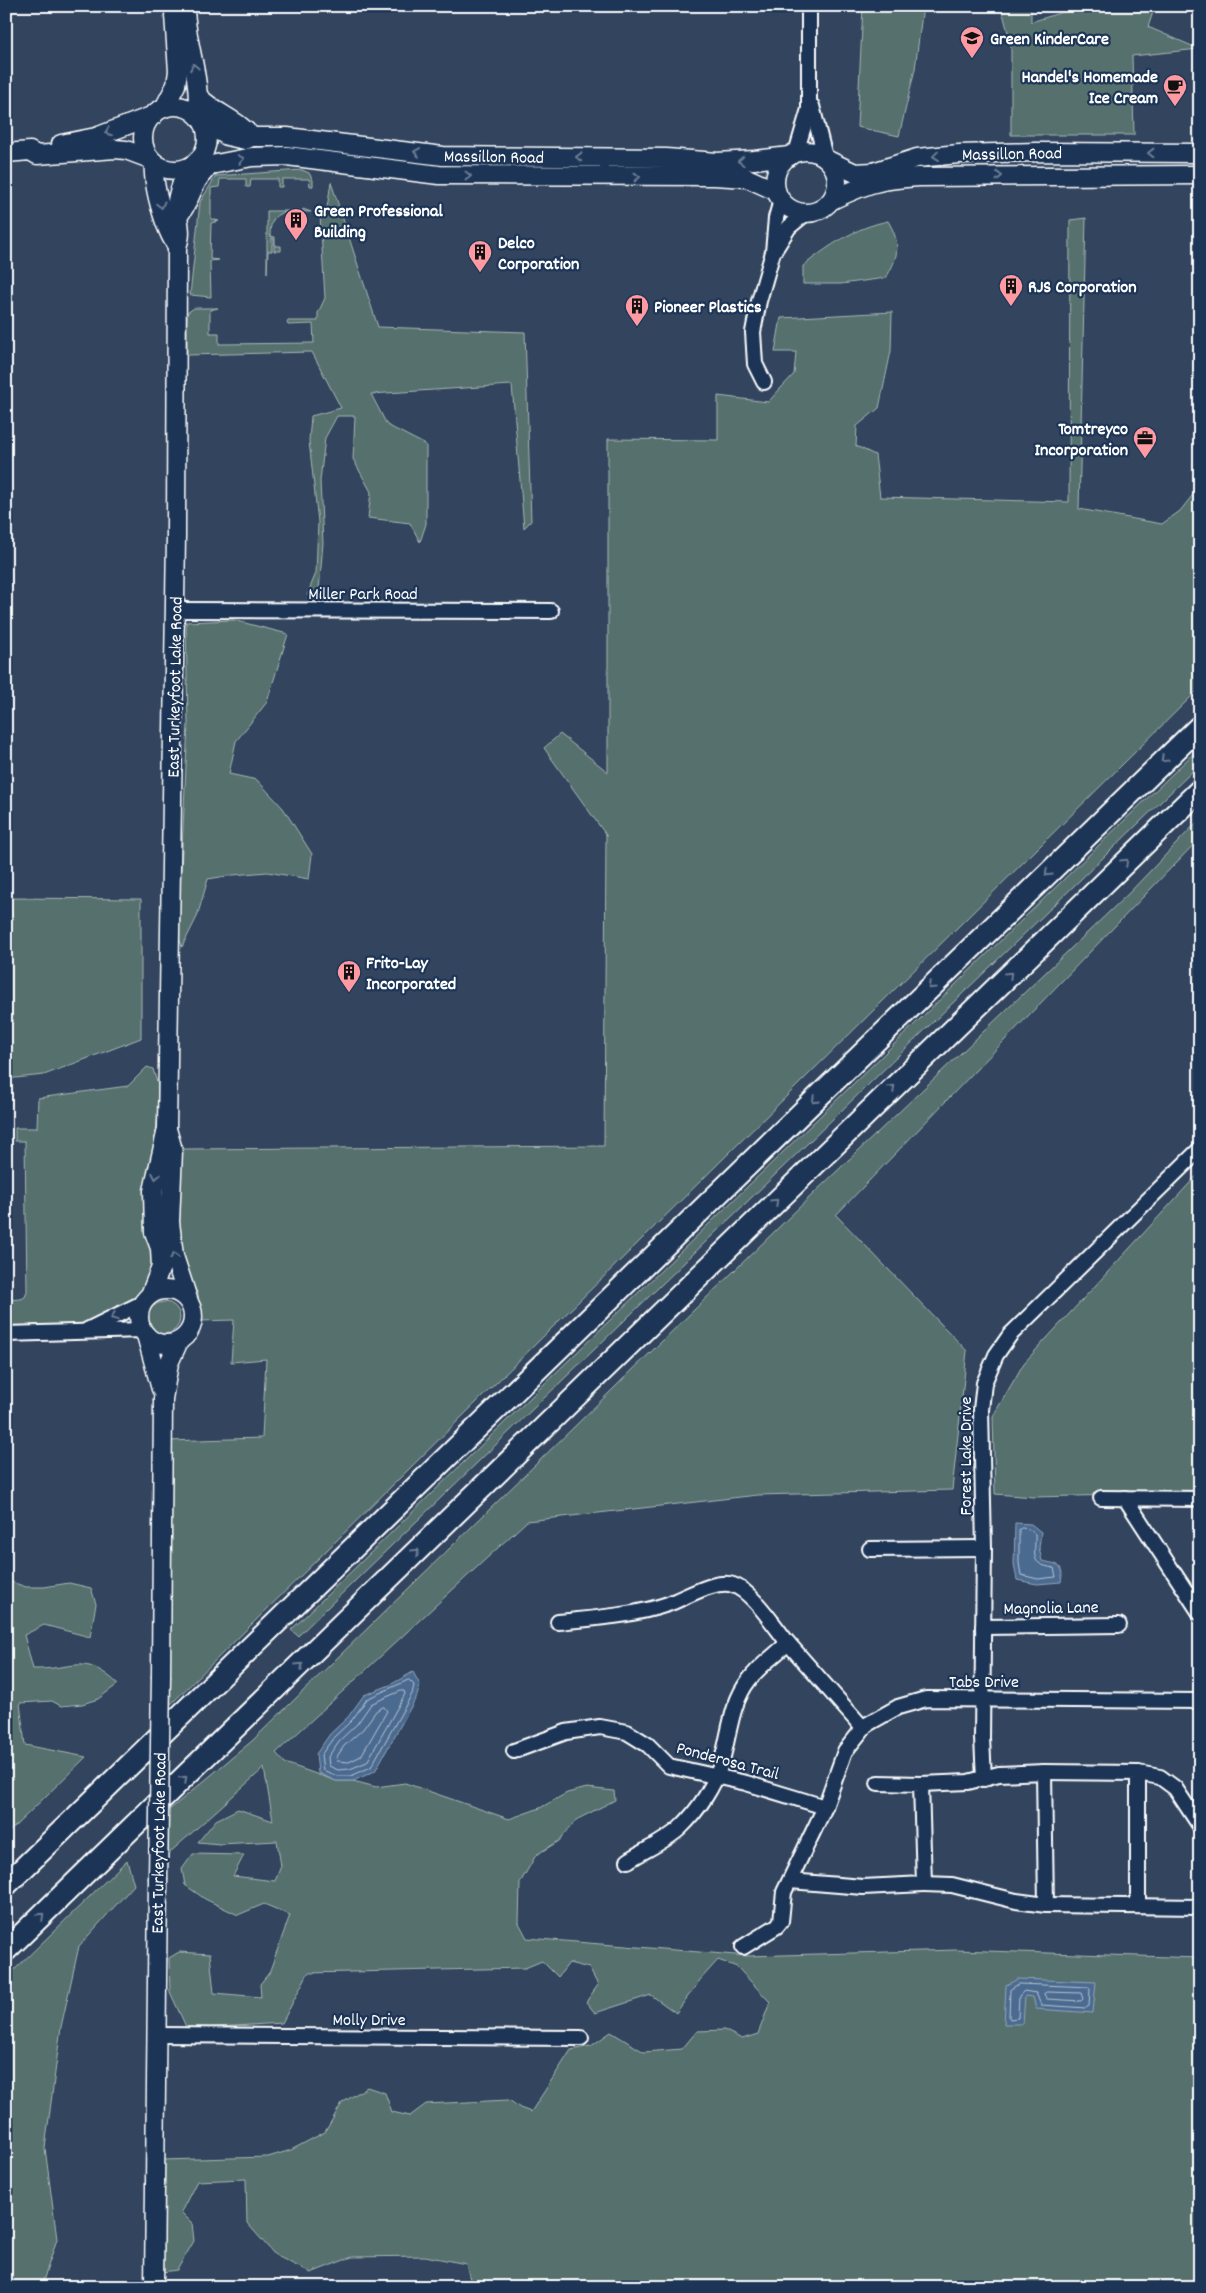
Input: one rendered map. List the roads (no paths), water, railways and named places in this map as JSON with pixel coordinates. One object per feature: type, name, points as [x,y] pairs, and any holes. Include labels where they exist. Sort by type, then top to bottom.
[{"type":"highway","points":[[6,1885],[1200,726]]},
{"type":"highway","points":[[6,1950],[1200,790]]},
{"type":"main road","points":[[152,160],[145,149],[143,140],[148,122],[159,112],[176,85],[178,70],[174,6]]},
{"type":"main road","points":[[30,151],[36,155],[115,149],[126,150],[152,160],[165,169],[188,168],[200,159],[207,141],[200,118],[199,97],[185,20],[185,6]]},
{"type":"main road","points":[[199,97],[232,122],[247,130],[252,136]]},
{"type":"main road","points":[[6,153],[30,151],[36,146],[71,143],[96,137],[159,112],[180,107],[200,118]]},
{"type":"main road","name":"Massillon Road","points":[[200,118],[227,136],[245,140],[252,136],[287,138],[443,156],[666,158],[717,162],[754,160],[793,154]]},
{"type":"main road","points":[[812,151],[827,159],[835,170],[837,181],[836,191],[832,200],[816,212],[806,213],[788,207],[779,195],[775,181],[777,170],[783,161],[793,154],[812,151]]},
{"type":"main road","name":"Massillon Road","points":[[827,159],[855,173],[873,172],[917,158],[959,154],[1036,152],[1200,153]]},
{"type":"main road","name":"Massillon Road","points":[[188,168],[252,157],[287,156],[439,175],[714,176],[747,178],[779,195]]},
{"type":"main road","name":"East Turkeyfoot Lake Road","points":[[152,160],[153,175],[170,237],[177,246]]},
{"type":"main road","points":[[179,215],[186,208],[194,185],[211,165]]},
{"type":"main road","name":"East Turkeyfoot Lake Road","points":[[147,1299],[161,1268],[160,1248],[154,1232],[153,1191],[167,1129],[175,610],[177,246],[180,238],[179,215],[176,205],[179,189],[188,168]]},
{"type":"main road","name":"Massillon Road","points":[[832,200],[862,186],[884,179],[918,177],[1200,175]]},
{"type":"main road","name":"East Turkeyfoot Lake Road","points":[[167,1129],[173,1150],[170,1222],[174,1256],[189,1302]]},
{"type":"main road","points":[[166,1290],[175,1291],[189,1302],[192,1310],[191,1328],[179,1341],[162,1343],[145,1332],[140,1319],[147,1299],[166,1290]]},
{"type":"main road","name":"East Turkeyfoot Lake Road","points":[[145,1332],[163,1399]]},
{"type":"main road","name":"East Turkeyfoot Lake Road","points":[[154,2287],[163,1399],[168,1363],[179,1341]]},
{"type":"street","points":[[793,154],[806,121],[810,96],[809,6]]},
{"type":"street","points":[[810,96],[816,127],[827,159]]},
{"type":"street","points":[[764,382],[755,364],[753,332],[759,301],[773,252],[779,195]]},
{"type":"street","points":[[773,252],[789,227],[806,213]]},
{"type":"street","name":"Miller Park Road","points":[[175,610],[551,611]]},
{"type":"street","name":"Forest Lake Drive","points":[[984,1779],[982,1738],[984,1699],[984,1548],[981,1410],[984,1384],[996,1356],[1010,1335],[1200,1149]]},
{"type":"street","points":[[85,1331],[147,1299]]},
{"type":"street","points":[[6,1334],[85,1331],[145,1332]]},
{"type":"street","points":[[1101,1498],[1200,1499]]},
{"type":"street","points":[[1126,1498],[1200,1613]]},
{"type":"street","points":[[870,1549],[984,1548]]},
{"type":"street","points":[[558,1622],[633,1613],[666,1604],[718,1585],[732,1584],[745,1591],[863,1728]]},
{"type":"street","name":"Magnolia Lane","points":[[984,1627],[1119,1625]]},
{"type":"street","points":[[628,1861],[679,1828],[697,1808],[716,1776],[722,1760],[730,1720],[738,1699],[749,1679],[788,1643]]},
{"type":"street","name":"Tabs Drive","points":[[743,1947],[777,1926],[781,1921],[784,1892],[825,1807],[845,1751],[866,1725],[898,1707],[926,1699],[1200,1701]]},
{"type":"street","name":"Ponderosa Trail","points":[[514,1751],[566,1732],[600,1727],[627,1732],[648,1745],[669,1766],[746,1783],[825,1807]]},
{"type":"street","points":[[1044,1772],[1046,1905]]},
{"type":"street","points":[[878,1783],[921,1784],[984,1779],[999,1774],[1044,1772],[1138,1774],[1160,1777],[1175,1788],[1200,1826]]},
{"type":"street","points":[[1138,1774],[1138,1906]]},
{"type":"street","points":[[921,1784],[924,1884]]},
{"type":"street","points":[[790,1881],[864,1887],[924,1884],[952,1885],[1016,1902],[1046,1905],[1200,1907]]},
{"type":"street","name":"Molly Drive","points":[[156,2035],[581,2038]]},
{"type":"water","points":[[1015,1523],[1031,1524],[1041,1532],[1039,1548],[1042,1561],[1055,1564],[1060,1568],[1062,1571],[1061,1582],[1037,1584],[1017,1580],[1014,1564]]},
{"type":"water","points":[[413,1672],[420,1685],[417,1696],[375,1771],[353,1781],[336,1781],[318,1773],[316,1754],[330,1734],[348,1717],[364,1695],[390,1685]]},
{"type":"water","points":[[1018,1979],[1096,1982],[1093,2013],[1036,2009],[1033,1997],[1025,1996],[1023,2024],[1004,2024],[1006,1985]]},
{"type":"place","name":"Green KinderCare","points":[[972,59]]},
{"type":"place","name":"Handel's Homemade Ice Cream","points":[[1175,107]]},
{"type":"place","name":"Green Professional Building","points":[[296,241]]},
{"type":"place","name":"Delco Corporation","points":[[480,273]]},
{"type":"place","name":"RJS Corporation","points":[[1011,307]]},
{"type":"place","name":"Pioneer Plastics","points":[[637,327]]},
{"type":"place","name":"Tomtreyco Incorporation","points":[[1145,459]]},
{"type":"place","name":"Frito-Lay Incorporated","points":[[349,993]]}]
